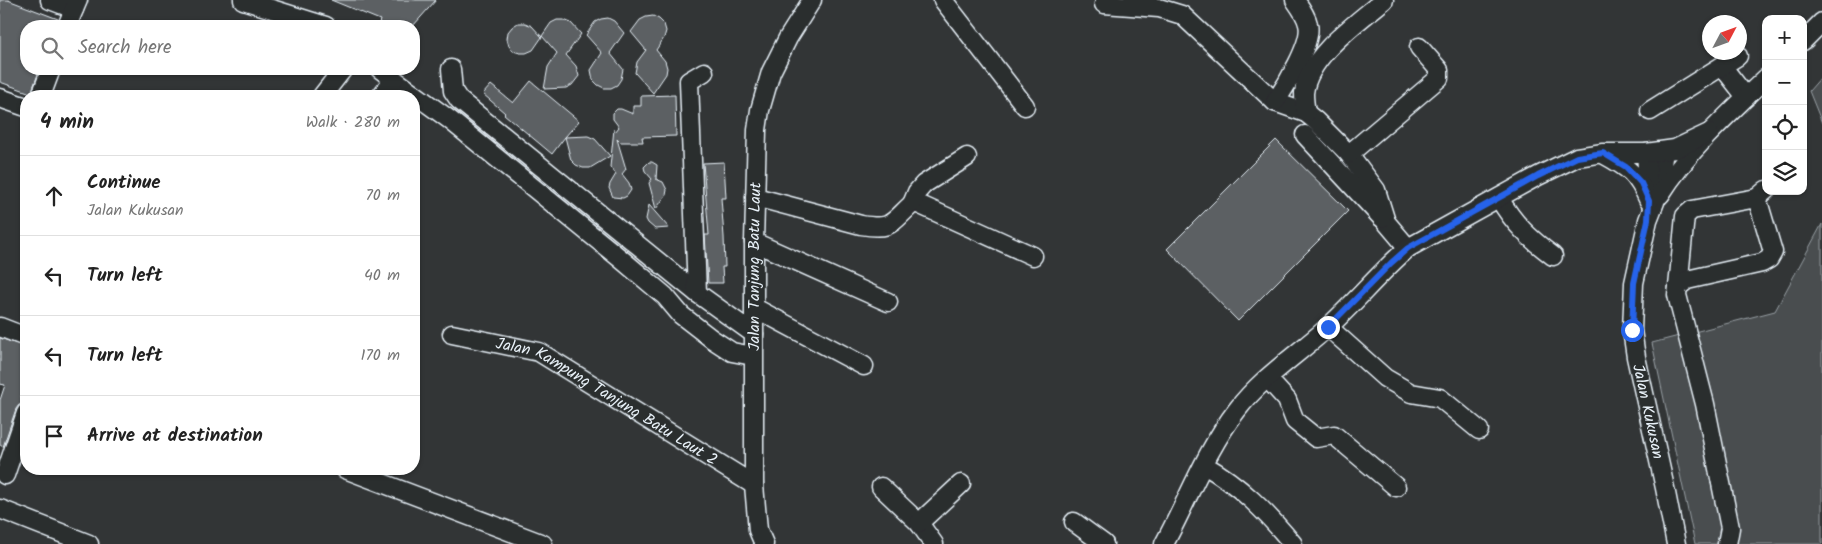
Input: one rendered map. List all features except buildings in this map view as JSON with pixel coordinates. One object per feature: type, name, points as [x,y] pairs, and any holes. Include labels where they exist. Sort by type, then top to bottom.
[{"type":"street","points":[[50,0],[76,4],[69,20]]},
{"type":"street","points":[[243,0],[307,20]]},
{"type":"street","name":"Jalan Tanjung Batu Laut","points":[[764,544],[758,530],[754,485],[753,356],[757,130],[765,89],[779,55],[812,0]]},
{"type":"street","points":[[943,0],[1025,106]]},
{"type":"street","points":[[1275,102],[1303,53],[1309,25],[1295,0]]},
{"type":"street","points":[[1306,113],[1304,93],[1311,71],[1328,49],[1384,0]]},
{"type":"street","points":[[1104,4],[1159,8],[1182,15],[1275,102],[1306,113],[1349,154],[1376,190],[1386,222]]},
{"type":"street","points":[[1807,38],[1822,22]]},
{"type":"street","points":[[1349,154],[1439,78],[1440,70],[1420,47]]},
{"type":"street","points":[[1650,111],[1732,60]]},
{"type":"street","points":[[1722,66],[1746,97]]},
{"type":"street","points":[[451,69],[453,90],[459,100],[697,293],[754,334]]},
{"type":"street","points":[[697,293],[689,81],[704,72]]},
{"type":"street","points":[[43,90],[49,75]]},
{"type":"street","points":[[326,90],[338,75]]},
{"type":"street","points":[[388,75],[409,90]]},
{"type":"street","points":[[386,90],[394,79]]},
{"type":"street","points":[[1603,153],[1626,167],[1641,183],[1652,202],[1709,133],[1762,82]]},
{"type":"street","points":[[0,98],[20,105]]},
{"type":"street","points":[[420,98],[450,120],[621,259],[665,296],[682,315],[712,339],[732,352],[753,356]]},
{"type":"street","points":[[1164,544],[1204,465],[1238,408],[1254,391],[1328,327],[1408,248],[1538,176],[1577,157],[1603,153],[1655,152],[1681,147],[1709,133]]},
{"type":"street","points":[[1305,135],[1408,248]]},
{"type":"street","name":"Jalan Kukusan","points":[[1655,152],[1652,202],[1634,283],[1632,330],[1636,357],[1676,544]]},
{"type":"street","points":[[755,197],[861,225],[884,227],[912,204],[917,192],[924,184],[967,157]]},
{"type":"street","points":[[1678,287],[1687,280],[1762,263],[1769,259],[1773,252],[1761,194],[1692,210],[1685,216],[1677,296],[1705,404],[1730,528],[1727,544]]},
{"type":"street","points":[[1499,198],[1517,226],[1531,240],[1552,256]]},
{"type":"street","points":[[912,204],[920,204],[1033,256]]},
{"type":"street","points":[[754,242],[888,302]]},
{"type":"street","points":[[755,308],[864,366]]},
{"type":"street","points":[[0,327],[20,335]]},
{"type":"street","points":[[1328,327],[1385,378],[1411,393],[1440,398],[1479,430]]},
{"type":"street","name":"Jalan Kampung Tanjung Batu Laut 2","points":[[452,334],[539,352],[754,485]]},
{"type":"street","points":[[1268,379],[1287,400],[1295,421],[1316,438],[1334,435],[1396,486]]},
{"type":"street","points":[[5,475],[20,431]]},
{"type":"street","points":[[1204,465],[1222,475],[1264,510],[1293,544]]},
{"type":"street","points":[[361,475],[543,544]]},
{"type":"street","points":[[920,523],[961,484]]},
{"type":"street","points":[[881,487],[920,523],[934,544]]},
{"type":"street","points":[[0,509],[89,544]]},
{"type":"street","points":[[1074,522],[1104,544]]},
{"type":"shaded area","points":[[1822,76],[1822,123],[1809,91]]},
{"type":"shaded area","points":[[1822,224],[1822,544],[1695,544],[1652,343],[1775,311]]},
{"type":"route","points":[[1328,327],[1408,248],[1538,176],[1577,157],[1603,153],[1626,167],[1641,183],[1649,201],[1648,220],[1634,283],[1632,330]]}]
